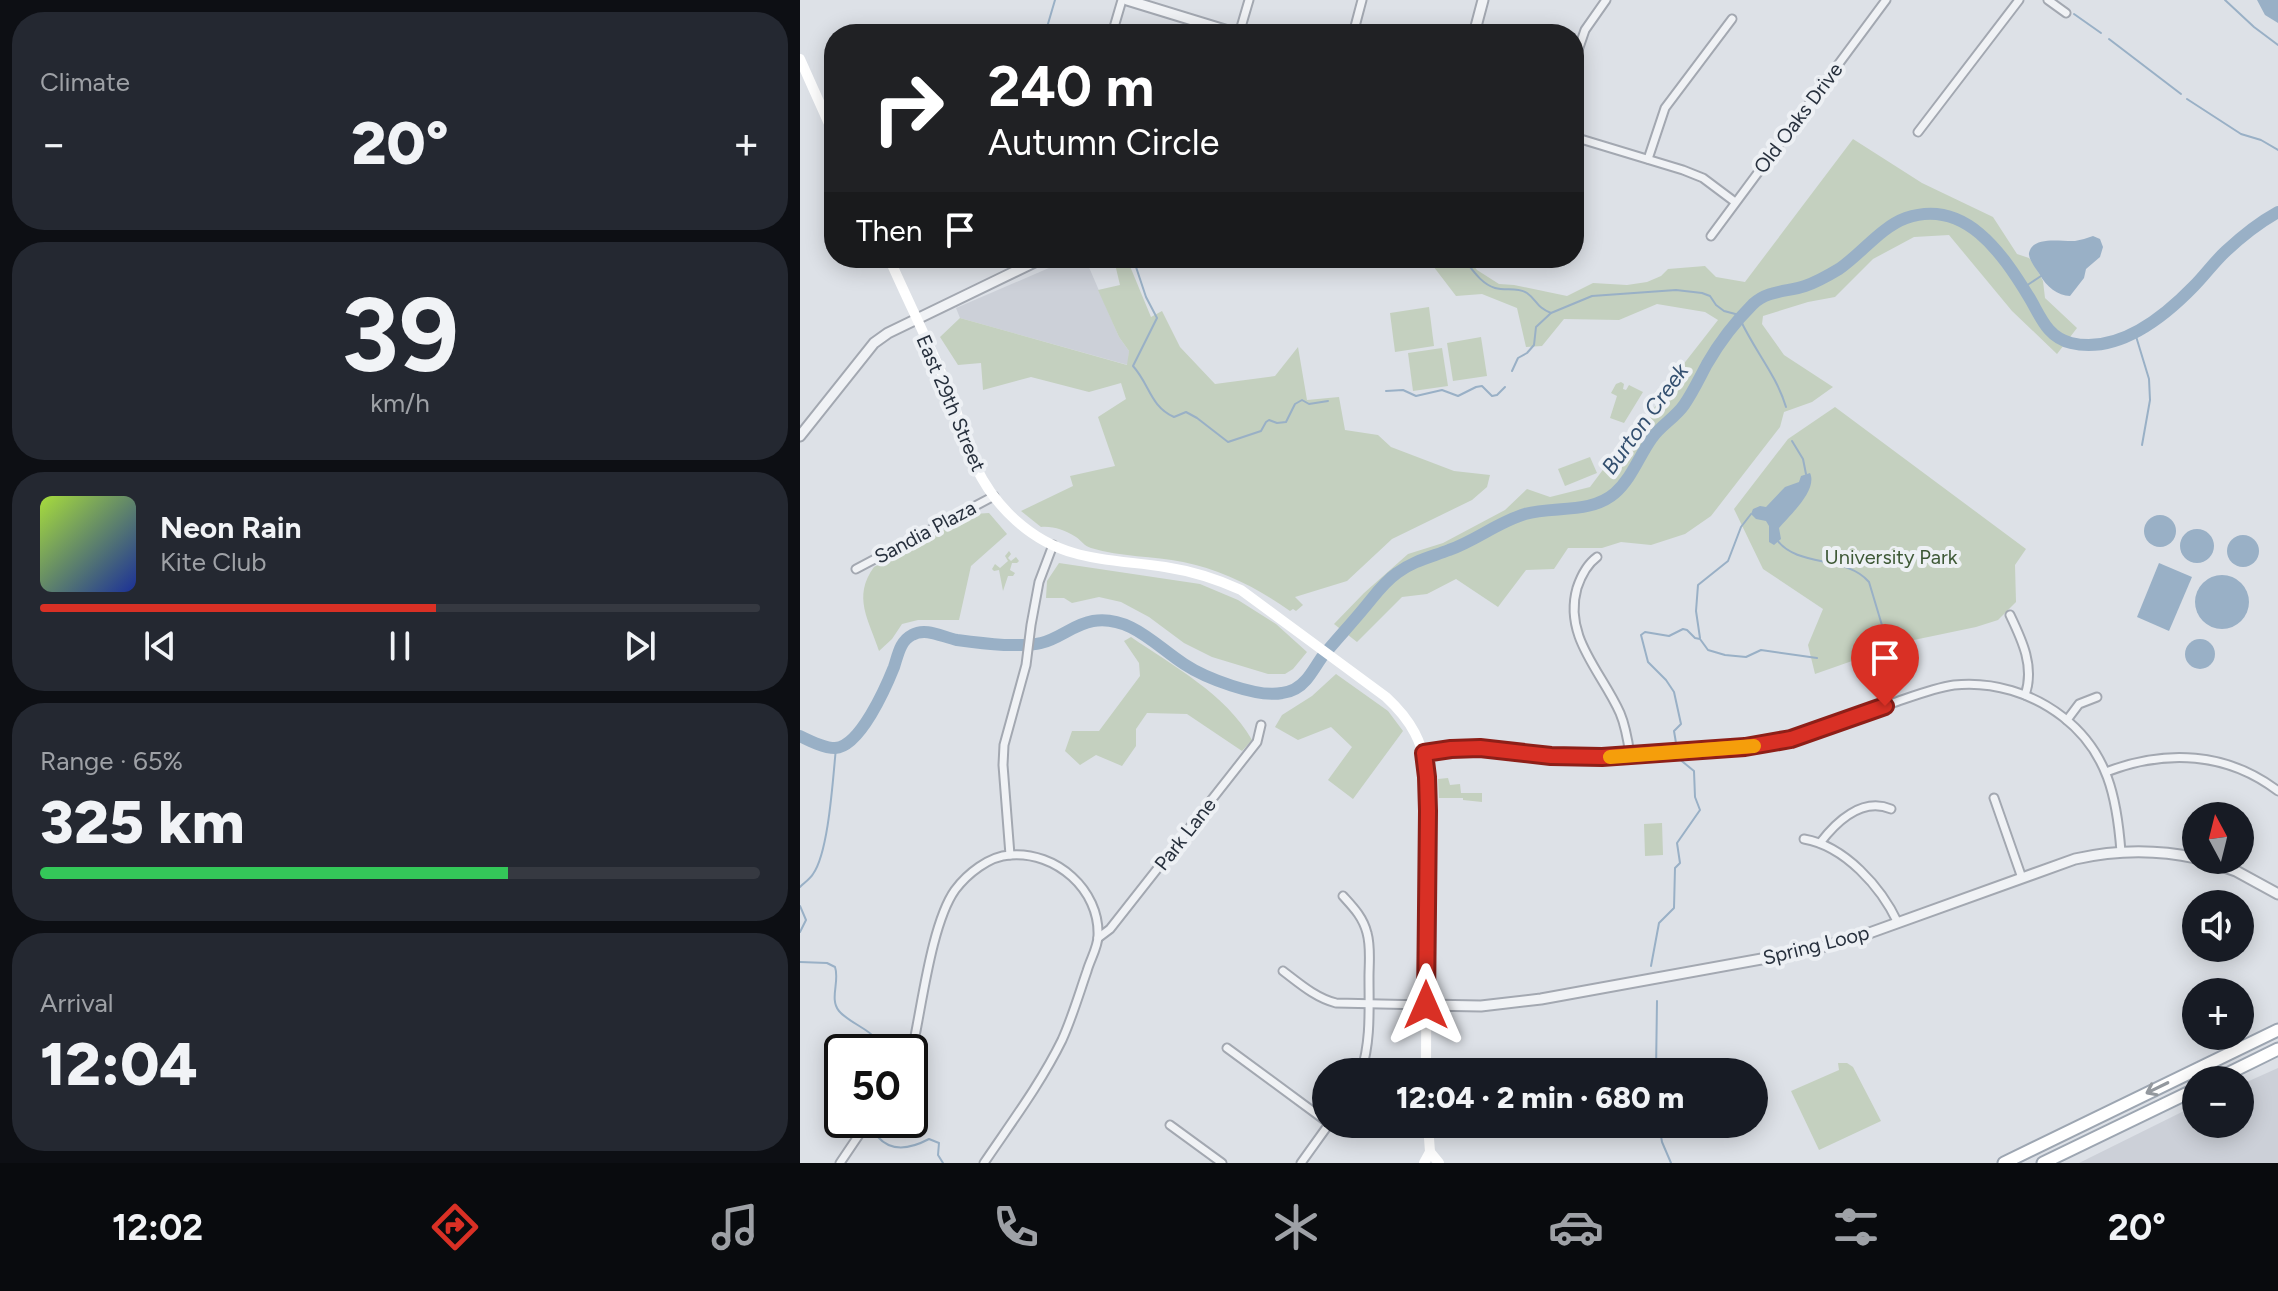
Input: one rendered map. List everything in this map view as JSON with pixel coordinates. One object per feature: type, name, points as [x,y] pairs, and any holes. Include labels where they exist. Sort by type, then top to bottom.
[{"type":"main road","points":[[800,59],[824,113]]},
{"type":"main road","name":"East 29th Street","points":[[894,268],[947,386],[976,465],[994,496],[1021,525],[1053,545],[1090,557],[1185,570],[1225,583],[1256,600],[1386,697],[1410,722],[1424,753]]},
{"type":"main road","points":[[1424,753],[1428,811],[1426,1058]]},
{"type":"main road","points":[[2004,1163],[2278,1030]]},
{"type":"main road","points":[[2243,1066],[2278,1049]]},
{"type":"main road","points":[[2043,1163],[2182,1096]]},
{"type":"main road","points":[[2111,1111],[2119,1126]]},
{"type":"main road","points":[[1424,1163],[1430,1152],[1429,1138]]},
{"type":"main road","points":[[1430,1152],[1439,1163]]},
{"type":"street","points":[[1116,24],[1125,0],[1205,24]]},
{"type":"street","points":[[1242,24],[1249,0]]},
{"type":"street","points":[[1356,24],[1362,0]]},
{"type":"street","points":[[1477,24],[1483,0]]},
{"type":"street","points":[[1584,33],[1606,0]]},
{"type":"street","points":[[1918,132],[2019,0]]},
{"type":"street","points":[[2048,0],[2066,13]]},
{"type":"street","name":"Old Oaks Drive","points":[[1711,236],[1882,1]]},
{"type":"street","points":[[1648,159],[1665,108],[1732,19]]},
{"type":"street","points":[[1584,140],[1703,178],[1735,202]]},
{"type":"street","points":[[800,436],[874,343],[916,318],[1022,268]]},
{"type":"street","name":"Sandia Plaza","points":[[856,569],[994,496]]},
{"type":"street","points":[[1010,855],[1004,745],[1026,665],[1039,582],[1053,545]]},
{"type":"street","points":[[1597,557],[1588,563],[1575,596],[1577,629],[1587,657],[1620,713],[1630,755]]},
{"type":"street","points":[[2010,615],[2029,668],[2030,678],[2025,695]]},
{"type":"street","points":[[1424,753],[1480,748],[1572,758],[1764,745],[1930,691],[1953,686],[1992,686],[2025,695],[2052,709],[2087,741],[2106,772],[2117,805],[2121,852]]},
{"type":"street","points":[[2067,720],[2079,704],[2097,697]]},
{"type":"street","name":"Park Lane","points":[[1098,938],[1110,929],[1257,742],[1261,725]]},
{"type":"street","points":[[2106,772],[2143,760],[2168,757],[2195,759],[2233,766],[2278,791]]},
{"type":"street","points":[[1994,798],[2022,878]]},
{"type":"street","points":[[1820,843],[1835,825],[1851,813],[1871,805],[1891,809]]},
{"type":"street","points":[[1804,839],[1820,843],[1860,870],[1886,899],[1898,923]]},
{"type":"street","name":"Spring Loop","points":[[1426,1005],[1481,1006],[1541,999],[1798,953],[1834,945],[2075,859],[2152,851],[2182,856]]},
{"type":"street","points":[[915,1034],[940,922],[957,887],[976,869],[996,858],[1010,855],[1050,863],[1073,877],[1092,904],[1098,938],[1062,1039],[1049,1065],[984,1163]]},
{"type":"street","points":[[2241,874],[2278,894]]},
{"type":"street","points":[[1343,896],[1360,916],[1368,936],[1370,1006],[1365,1058]]},
{"type":"street","points":[[1283,971],[1326,1000],[1346,1005],[1426,1005]]},
{"type":"street","points":[[1227,1048],[1312,1111]]},
{"type":"street","points":[[1170,1125],[1222,1163]]},
{"type":"street","points":[[840,1163],[857,1138]]},
{"type":"street","points":[[1301,1163],[1318,1138]]},
{"type":"shaded area","points":[[1049,268],[1089,268],[1119,337],[1129,351],[1128,365],[960,318],[956,308]]},
{"type":"shaded area","points":[[2278,1068],[2278,1163],[2079,1163],[2182,1112],[2182,1138],[2254,1138],[2254,1079]]},
{"type":"green space","points":[[1853,139],[1922,183],[1993,217],[2017,254],[2029,258],[2034,264],[2043,281],[2045,298],[2077,328],[2057,354],[2012,311],[1949,235],[1914,237],[1873,259],[1835,297],[1763,316],[1762,324],[1784,355],[1833,387],[1812,402],[1784,412],[1780,427],[1711,516],[1685,534],[1651,545],[1621,542],[1602,548],[1568,548],[1554,569],[1526,570],[1498,607],[1456,579],[1427,594],[1402,597],[1357,642],[1334,624],[1408,554],[1443,543],[1505,510],[1527,489],[1550,497],[1590,487],[1629,435],[1634,436],[1669,387],[1668,384],[1718,320],[1705,312],[1657,304],[1619,320],[1564,319],[1542,346],[1526,347],[1517,308],[1482,294],[1456,296],[1435,268],[1475,268],[1499,284],[1567,296],[1593,283],[1627,285],[1647,282],[1668,269],[1705,266],[1716,277],[1745,282]]},
{"type":"green space","points":[[1116,268],[1131,268],[1151,317],[1162,311],[1180,347],[1215,384],[1275,376],[1298,347],[1307,400],[1339,397],[1345,430],[1378,435],[1391,447],[1454,471],[1490,475],[1487,487],[1472,500],[1392,539],[1347,581],[1295,597],[1303,605],[1296,611],[1290,611],[1252,587],[1212,570],[1183,562],[1102,551],[1089,547],[1063,530],[1041,527],[1021,511],[1073,486],[1070,476],[1115,466],[1098,417],[1126,399],[1121,383],[1089,392],[1031,377],[983,390],[981,363],[958,365],[940,337],[960,318],[1127,365],[1129,351],[1119,337],[1098,290],[1120,285]]},
{"type":"green space","points":[[1429,307],[1434,346],[1395,352],[1390,313]]},
{"type":"green space","points":[[1481,337],[1487,376],[1453,381],[1447,343]]},
{"type":"green space","points":[[1442,348],[1448,386],[1413,391],[1408,353]]},
{"type":"green space","points":[[1621,382],[1623,389],[1626,390],[1629,385],[1643,392],[1624,423],[1610,418],[1617,396],[1611,393]]},
{"type":"green space","name":"University Park","points":[[1835,407],[2026,549],[2015,565],[2016,602],[1998,620],[1909,641],[1815,674],[1808,645],[1823,609],[1763,569],[1734,509],[1788,439]]},
{"type":"green space","points":[[1590,457],[1597,473],[1565,486],[1558,469]]},
{"type":"green space","points":[[989,513],[1007,534],[971,566],[959,620],[918,620],[902,624],[879,651],[863,599],[867,578],[874,567],[974,514]]},
{"type":"green space","points":[[1009,551],[1011,561],[1016,557],[1019,561],[1012,563],[1010,570],[1015,573],[1008,576],[1003,591],[999,570],[992,569],[995,564],[1000,568],[1008,561],[1005,556]]},
{"type":"green space","points":[[1059,563],[1200,584],[1238,600],[1276,624],[1307,652],[1285,674],[1268,674],[1212,657],[1184,643],[1149,617],[1121,602],[1099,597],[1072,603],[1064,598],[1046,598],[1047,581]]},
{"type":"green space","points":[[1131,637],[1198,682],[1228,709],[1252,740],[1242,751],[1187,714],[1147,713],[1136,729],[1136,746],[1122,766],[1096,755],[1080,765],[1065,751],[1072,731],[1099,731],[1140,676],[1139,663],[1124,641]]},
{"type":"green space","points":[[1336,674],[1388,711],[1403,731],[1353,799],[1328,780],[1352,747],[1331,727],[1298,740],[1275,727],[1282,715],[1312,696]]},
{"type":"green space","points":[[1448,778],[1450,785],[1460,784],[1461,793],[1482,793],[1482,802],[1439,798],[1438,779]]},
{"type":"green space","points":[[1662,823],[1663,855],[1645,856],[1644,824]]},
{"type":"green space","points":[[1838,1063],[1853,1067],[1881,1121],[1819,1150],[1791,1091],[1839,1070]]},
{"type":"water","points":[[2257,0],[2278,0],[2278,23],[2265,15]]},
{"type":"water","points":[[2093,236],[2100,239],[2103,247],[2100,257],[2086,269],[2084,278],[2070,296],[2053,290],[2031,261],[2029,253],[2032,247],[2042,242],[2075,241]]},
{"type":"water","points":[[1810,473],[1807,494],[1779,528],[1781,539],[1774,545],[1769,542],[1769,526],[1766,521],[1756,519],[1751,514],[1753,509],[1766,507],[1785,487],[1799,482],[1801,476]]},
{"type":"water","points":[[2160,515],[2172,519],[2176,531],[2172,543],[2160,547],[2148,543],[2144,531],[2148,519]]},
{"type":"water","points":[[2197,529],[2209,534],[2214,546],[2209,558],[2197,563],[2185,558],[2180,546],[2185,534]]},
{"type":"water","points":[[2243,535],[2255,539],[2259,551],[2255,563],[2243,567],[2231,563],[2227,551],[2231,539]]},
{"type":"water","points":[[2159,563],[2192,577],[2169,631],[2137,617]]},
{"type":"water","points":[[2222,575],[2233,577],[2241,583],[2247,591],[2247,613],[2241,621],[2233,627],[2222,629],[2211,627],[2203,621],[2197,613],[2195,602],[2197,591],[2203,583],[2211,577]]},
{"type":"water","points":[[2200,639],[2211,643],[2215,654],[2211,665],[2200,669],[2189,665],[2185,654],[2189,643]]},
{"type":"waterway","points":[[1048,24],[1055,0]]},
{"type":"waterway","points":[[2225,0],[2278,45]]},
{"type":"waterway","points":[[2074,14],[2101,33]]},
{"type":"waterway","points":[[2109,39],[2181,94]]},
{"type":"waterway","points":[[2187,99],[2241,134],[2261,140],[2278,150]]},
{"type":"waterway","name":"Burton Creek","points":[[800,736],[835,748],[854,738],[878,701],[902,645],[912,635],[923,632],[957,640],[1027,645],[1048,641],[1086,623],[1106,620],[1131,627],[1184,664],[1218,681],[1259,693],[1289,692],[1306,680],[1380,589],[1403,569],[1459,546],[1515,517],[1584,507],[1615,493],[1656,433],[1684,405],[1717,348],[1753,304],[1765,296],[1805,286],[1831,274],[1897,222],[1927,214],[1946,216],[1964,223],[1994,247],[2007,263],[2050,331],[2071,343],[2089,345],[2123,338],[2154,321],[2182,298],[2238,240],[2278,212]]},
{"type":"waterway","points":[[1136,268],[1157,318],[1133,366],[1155,401],[1166,412],[1174,417],[1186,412],[1228,442],[1261,431],[1269,420],[1286,422],[1295,404],[1302,400],[1309,404],[1328,401]]},
{"type":"waterway","points":[[1471,268],[1485,283],[1495,288],[1523,291],[1551,313],[1592,296],[1676,290],[1710,296],[1724,311],[1743,316]]},
{"type":"waterway","points":[[2023,288],[2041,276]]},
{"type":"waterway","points":[[1512,371],[1518,358],[1534,345],[1536,327],[1551,313]]},
{"type":"waterway","points":[[1740,319],[1777,384],[1786,407]]},
{"type":"waterway","points":[[2135,333],[2149,379],[2150,400],[2142,445]]},
{"type":"waterway","points":[[1386,391],[1403,390],[1416,396],[1442,390],[1458,396],[1482,386],[1492,396],[1505,387]]},
{"type":"waterway","points":[[1792,441],[1803,459],[1806,474]]},
{"type":"waterway","points":[[1700,638],[1696,611],[1698,585],[1728,561],[1741,527],[1751,514]]},
{"type":"waterway","points":[[1777,540],[1797,555],[1848,568],[1869,582],[1887,642]]},
{"type":"waterway","points":[[1676,743],[1674,731],[1681,724],[1674,692],[1648,662],[1641,635],[1645,632],[1669,636],[1687,630],[1700,639],[1708,650],[1725,655],[1746,657],[1761,650],[1817,658]]},
{"type":"waterway","points":[[800,887],[813,874],[823,849],[836,748]]},
{"type":"waterway","points":[[1651,966],[1659,923],[1674,908],[1675,868],[1680,863],[1677,843],[1700,810],[1695,797],[1694,771],[1678,758]]},
{"type":"waterway","points":[[800,906],[806,920],[800,932]]},
{"type":"waterway","points":[[800,962],[827,963],[835,967],[836,1006],[843,1015],[872,1034]]},
{"type":"waterway","points":[[1656,1058],[1657,1001]]},
{"type":"waterway","points":[[879,1138],[896,1147],[916,1145],[929,1139],[939,1143],[938,1155],[943,1163]]},
{"type":"waterway","points":[[1661,1138],[1671,1163]]},
{"type":"slow traffic","points":[[1610,757],[1754,746]]},
{"type":"route","points":[[1426,1005],[1428,811],[1424,753],[1480,748],[1572,758],[1745,747],[1791,739],[1885,706]]}]
